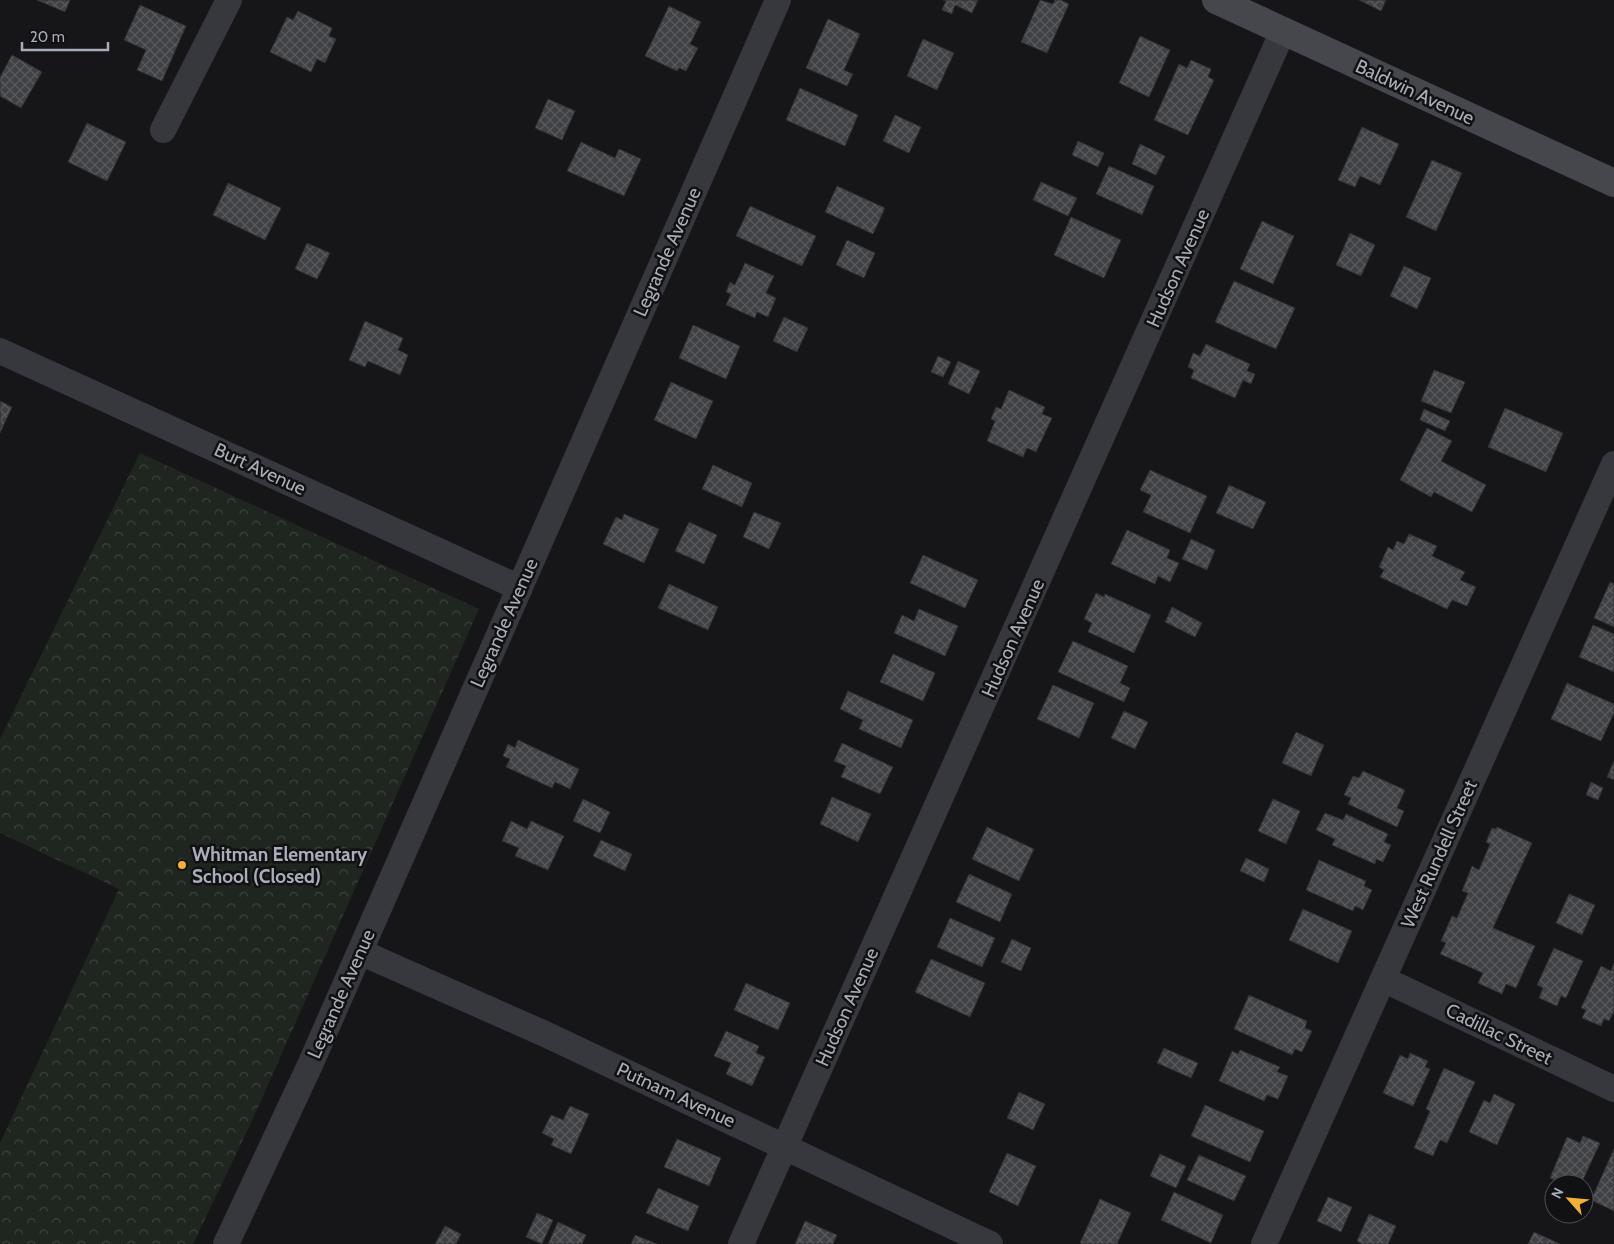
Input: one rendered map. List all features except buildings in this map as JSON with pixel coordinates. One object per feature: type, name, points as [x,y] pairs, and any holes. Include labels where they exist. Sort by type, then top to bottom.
[{"type":"main road","name":"Baldwin Avenue","points":[[1216,0],[1614,183]]},
{"type":"street","points":[[163,130],[229,0]]},
{"type":"street","name":"Legrande Avenue","points":[[226,1244],[277,1138],[360,952],[778,0]]},
{"type":"street","name":"Hudson Avenue","points":[[741,1244],[1284,31]]},
{"type":"street","name":"Burt Avenue","points":[[0,351],[520,588]]},
{"type":"street","name":"West Rundell Street","points":[[1264,1244],[1614,464]]},
{"type":"street","name":"Putnam Avenue","points":[[360,952],[545,1034],[990,1244]]},
{"type":"street","name":"Cadillac Street","points":[[1383,979],[1614,1089]]},
{"type":"green space","name":"Whitman Elementary School (Closed)","points":[[140,453],[479,609],[252,1121],[193,1244],[0,1244],[0,1143],[119,889],[0,833],[0,739]]},
{"type":"place","name":"Whitman Elementary School (Closed)","points":[[182,865]]}]
